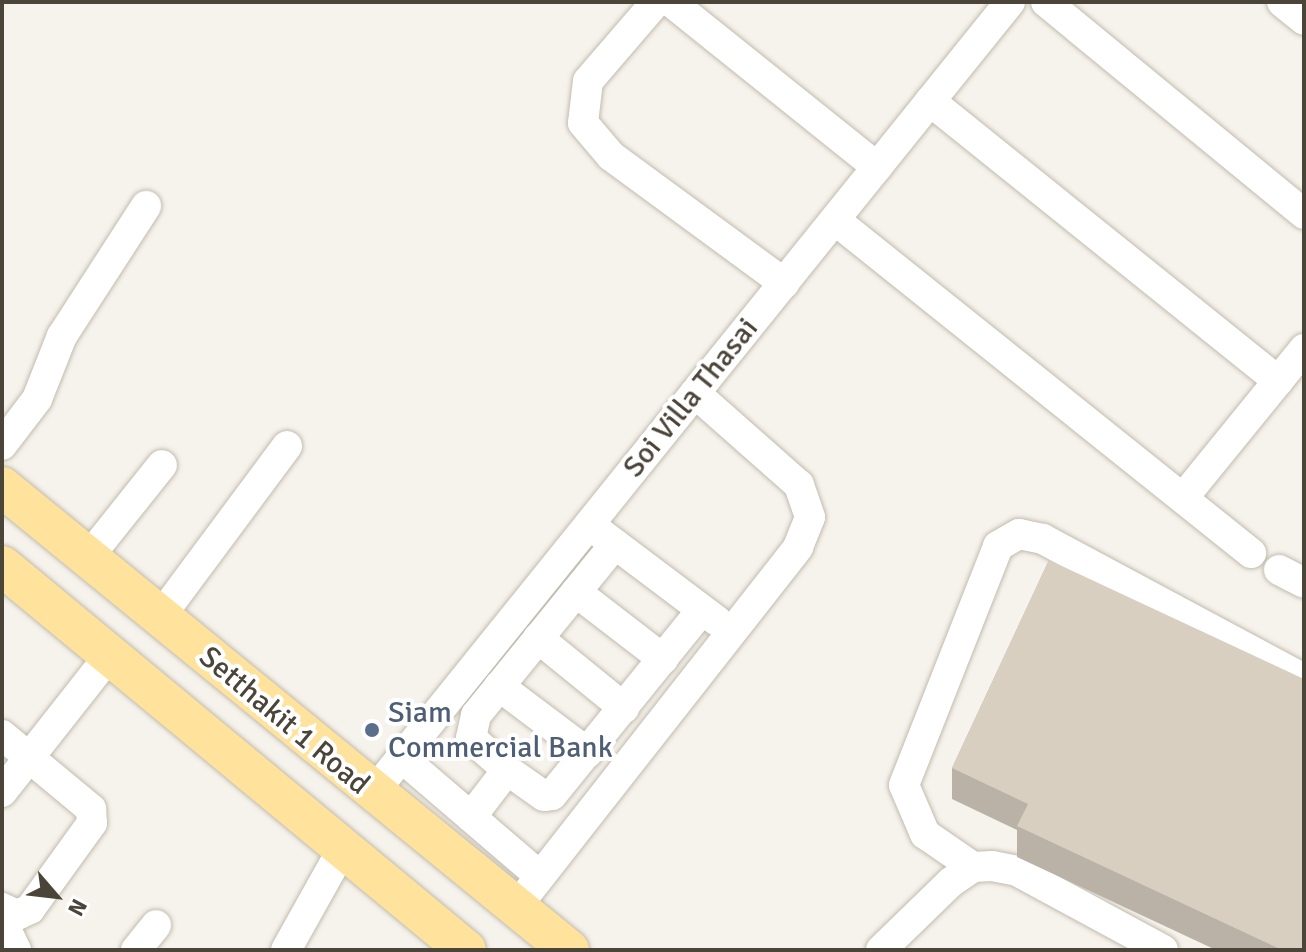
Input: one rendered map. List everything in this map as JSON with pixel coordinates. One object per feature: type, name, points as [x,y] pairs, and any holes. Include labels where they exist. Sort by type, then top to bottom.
[{"type":"main road","name":"Setthakit 1 Road","points":[[2,487],[372,794],[528,891],[569,950]]},
{"type":"main road","name":"Setthakit 1 Road","points":[[2,566],[343,848],[447,943]]},
{"type":"main road","points":[[200,729],[221,738],[250,734],[252,711],[238,684]]},
{"type":"main road","points":[[275,791],[265,769],[268,749],[277,741],[312,745]]},
{"type":"street","points":[[656,2],[588,81],[583,123],[611,156],[784,283]]},
{"type":"street","points":[[671,2],[877,167]]},
{"type":"street","name":"Soi Villa Thasai","points":[[372,794],[1010,2]]},
{"type":"street","points":[[1046,2],[1304,214]]},
{"type":"street","points":[[1282,2],[1304,20]]},
{"type":"street","points":[[930,101],[1278,381]]},
{"type":"street","points":[[2,445],[37,399],[62,336],[146,206]]},
{"type":"street","points":[[835,220],[1251,553]]},
{"type":"street","points":[[1183,498],[1304,349]]},
{"type":"street","points":[[401,757],[471,817],[528,891],[798,547],[810,517],[799,485],[695,393]]},
{"type":"street","points":[[160,617],[287,446]]},
{"type":"street","points":[[87,559],[162,465]]},
{"type":"street","points":[[589,525],[731,632]]},
{"type":"street","points":[[1163,950],[1017,871],[973,867],[925,834],[904,785],[998,546],[1019,534],[1043,539],[1304,679]]},
{"type":"street","points":[[615,544],[476,715],[471,738],[507,770],[544,796],[552,795],[702,610]]},
{"type":"street","points":[[576,592],[663,659]]},
{"type":"street","points":[[538,638],[624,708]]},
{"type":"street","points":[[2,792],[109,656]]},
{"type":"street","points":[[499,686],[588,753]]},
{"type":"street","points":[[2,735],[91,809],[92,823],[30,909],[17,915],[2,908]]},
{"type":"street","points":[[471,817],[507,770]]},
{"type":"street","points":[[286,950],[343,848]]},
{"type":"street","points":[[881,950],[951,882],[973,867]]},
{"type":"street","points":[[2,921],[16,950]]},
{"type":"street","points":[[136,950],[156,925]]},
{"type":"building","points":[[1049,560],[1304,679],[1304,950],[1282,950],[1017,826],[1028,804],[952,768]]},
{"type":"place","name":"Siam Commercial Bank","points":[[372,730]]}]
